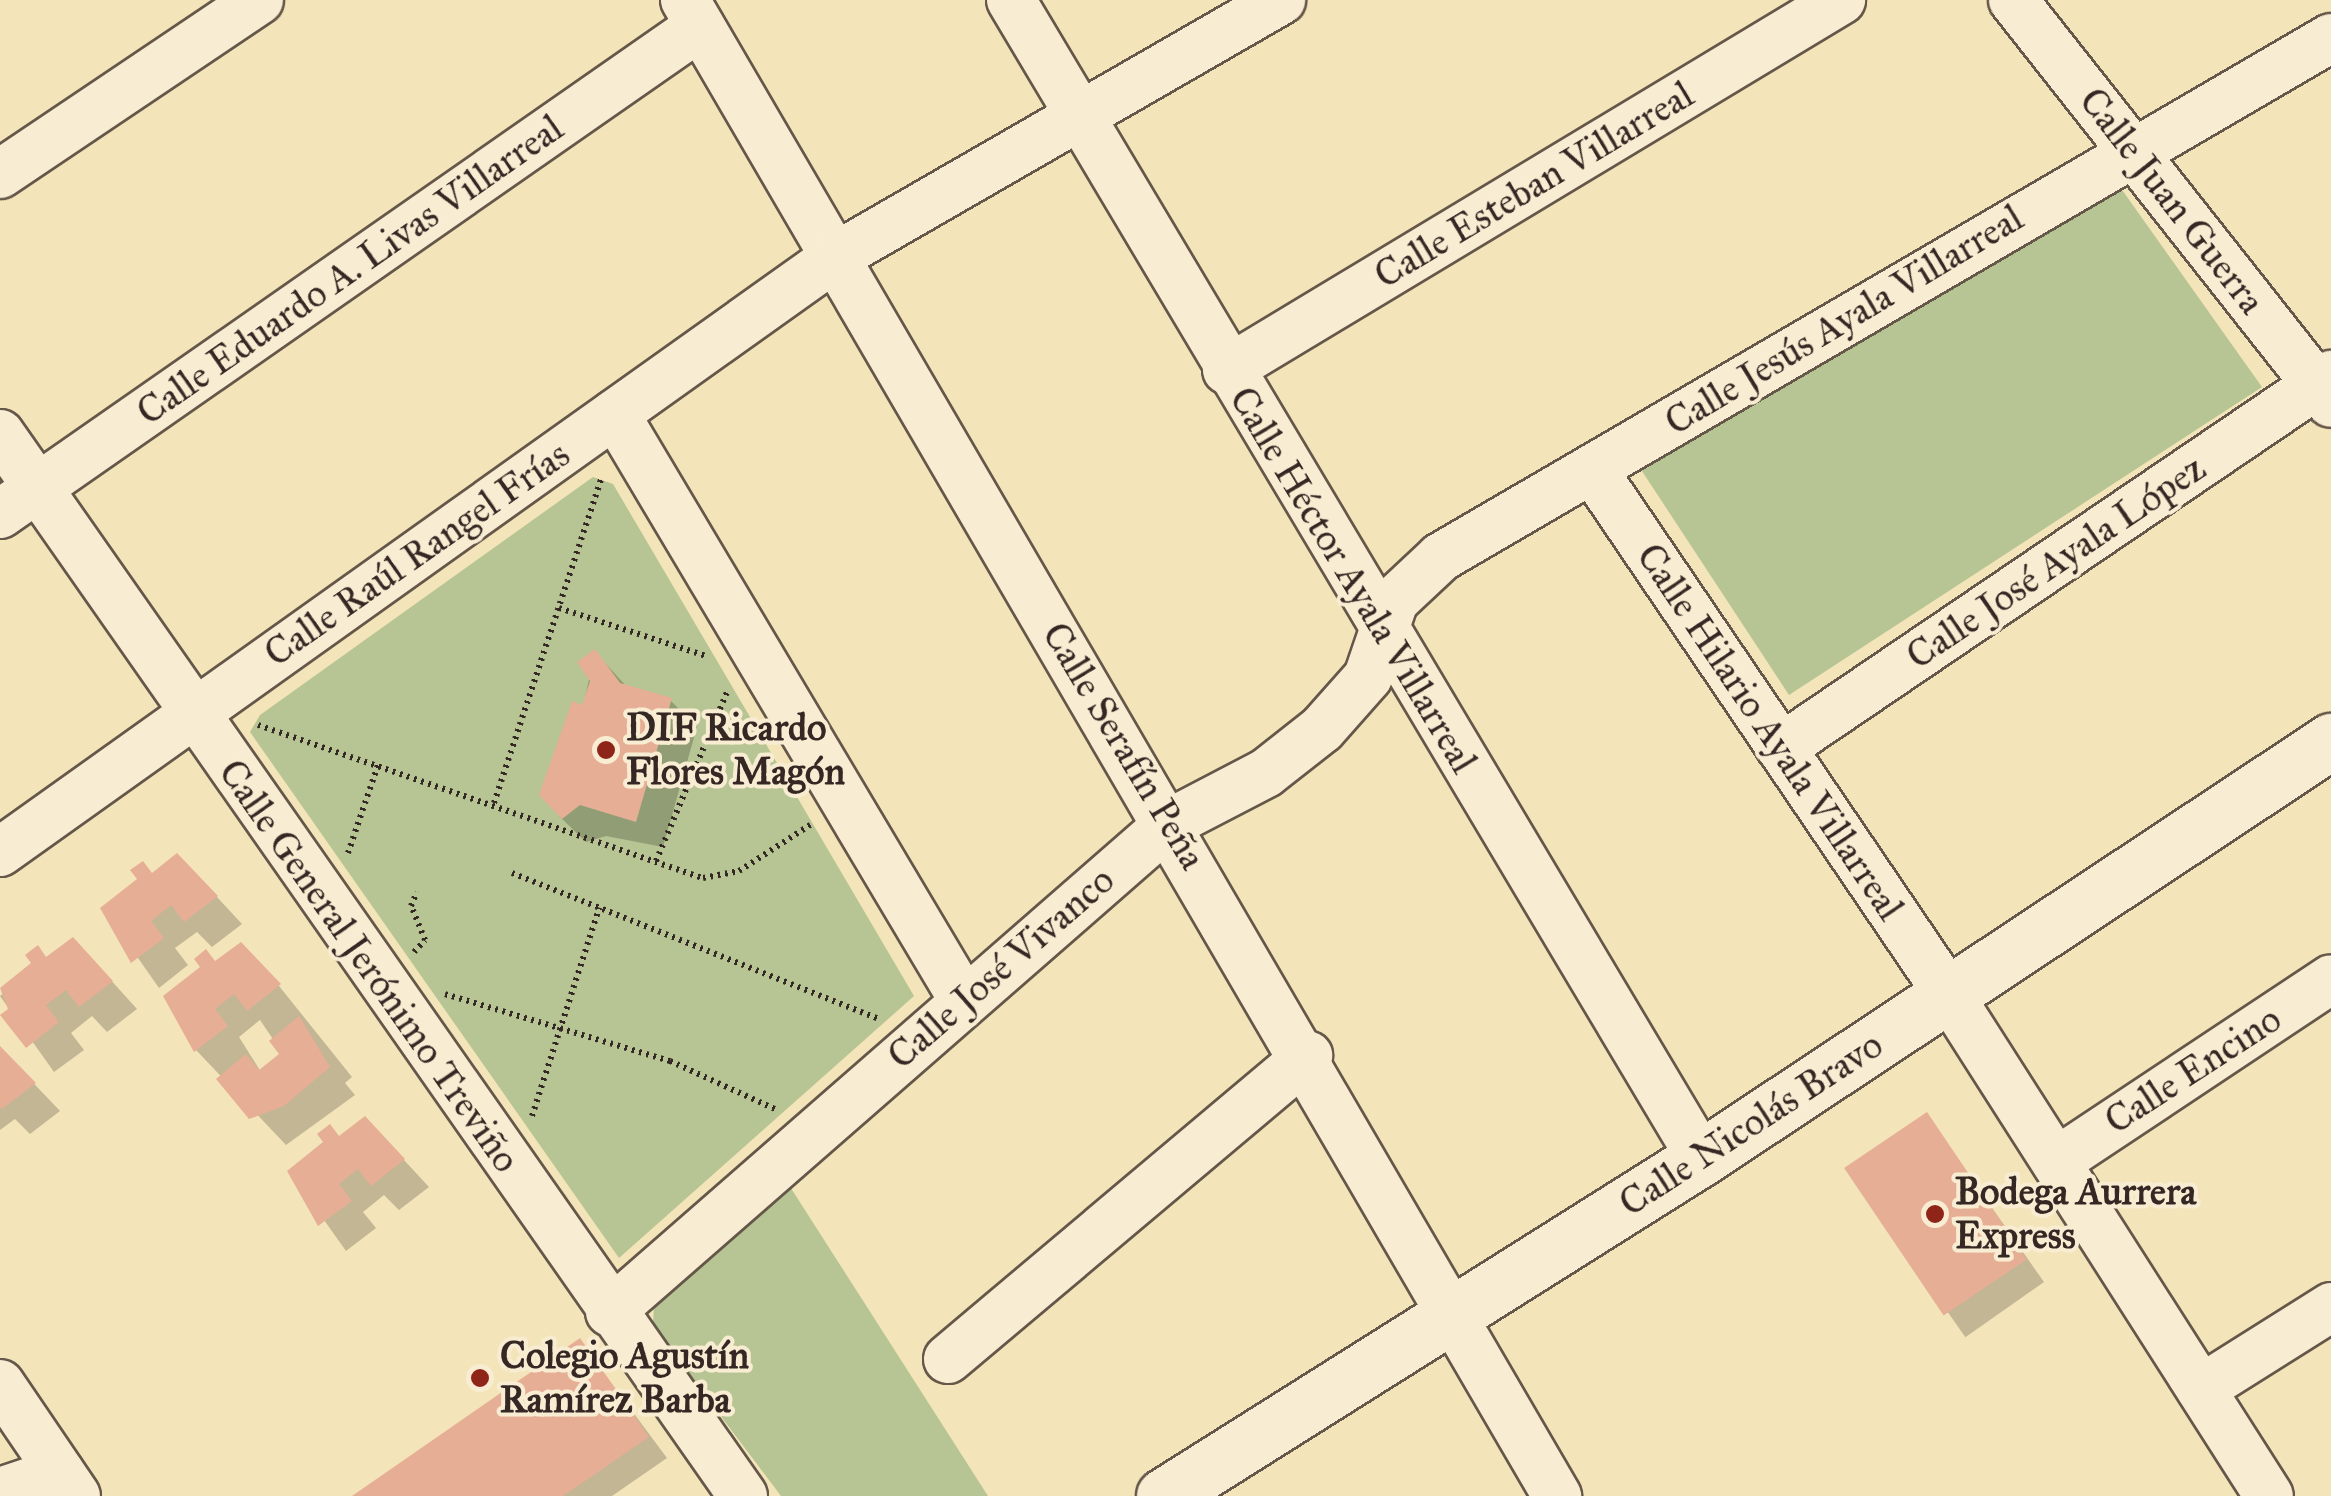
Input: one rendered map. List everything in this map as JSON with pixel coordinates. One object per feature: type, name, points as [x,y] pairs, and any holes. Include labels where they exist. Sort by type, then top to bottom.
[{"type":"street","points":[[0,174],[259,0]]},
{"type":"street","name":"Calle Héctor Ayala Villarreal","points":[[1010,0],[1382,630],[1701,1158]]},
{"type":"street","name":"Calle Raúl Rangel Frías","points":[[0,852],[835,257],[1281,0]]},
{"type":"street","name":"Calle Esteban Villarreal","points":[[1227,370],[1841,0]]},
{"type":"street","name":"Calle Juan Guerra","points":[[2014,0],[2326,387]]},
{"type":"street","name":"Calle Serafín Peña","points":[[692,13],[1308,1056],[1452,1316],[1558,1496]]},
{"type":"street","name":"Calle Eduardo A. Livas Villarreal","points":[[18,501],[692,13]]},
{"type":"street","name":"Calle Jesús Ayala Villarreal","points":[[1382,630],[1394,601],[1441,557],[2132,150],[2331,38]]},
{"type":"street","name":"Calle José Ayala López","points":[[1781,748],[2326,387]]},
{"type":"street","points":[[615,414],[963,999]]},
{"type":"street","name":"Calle General Jerónimo Treviño","points":[[0,434],[18,501],[192,712],[610,1312],[743,1496]]},
{"type":"street","name":"Calle Hilario Ayala Villarreal","points":[[1592,470],[1949,995],[2270,1496]]},
{"type":"street","name":"Calle José Vivanco","points":[[610,1312],[963,999],[1170,823],[1275,767],[1322,729],[1368,677],[1382,630]]},
{"type":"street","name":"Calle Nicolás Bravo","points":[[1164,1496],[1701,1158],[2331,740]]},
{"type":"street","name":"Calle Encino","points":[[2056,1162],[2331,979]]},
{"type":"street","points":[[948,1359],[1308,1056]]},
{"type":"street","points":[[2201,1389],[2331,1307]]},
{"type":"street","points":[[0,1384],[68,1484],[0,1492]]},
{"type":"path","points":[[494,803],[603,472]]},
{"type":"path","points":[[559,608],[726,662]]},
{"type":"path","points":[[656,861],[734,675]]},
{"type":"path","points":[[248,721],[703,878],[732,874],[820,819]]},
{"type":"path","points":[[342,870],[378,764]]},
{"type":"path","points":[[512,874],[892,1024]]},
{"type":"path","points":[[404,959],[424,940],[411,906],[417,892]]},
{"type":"path","points":[[526,1135],[599,908]]},
{"type":"path","points":[[424,988],[670,1061],[787,1116]]},
{"type":"green space","points":[[2120,187],[2262,387],[1789,695],[1636,462]]},
{"type":"green space","points":[[593,477],[613,484],[914,996],[619,1258],[250,732],[260,715]]},
{"type":"green space","points":[[787,1182],[988,1496],[781,1496],[653,1326],[654,1304]]},
{"type":"building","name":"DIF Ricardo Flores Magón","points":[[595,649],[620,683],[672,698],[636,822],[580,805],[562,819],[539,795],[572,701],[582,705],[590,681],[577,662]]},
{"type":"building","points":[[177,853],[218,896],[184,922],[171,905],[151,921],[164,938],[131,963],[100,908],[137,879],[130,870],[143,861],[152,873]]},
{"type":"building","points":[[73,937],[113,981],[79,1007],[66,990],[46,1005],[59,1022],[26,1048],[0,1015],[8,1009],[0,988],[31,963],[25,955],[38,945],[46,957]]},
{"type":"building","points":[[241,942],[281,984],[247,1011],[234,994],[215,1009],[228,1026],[194,1052],[163,996],[200,967],[194,959],[206,949],[215,961]]},
{"type":"building","points":[[299,1016],[330,1067],[284,1106],[249,1119],[216,1079],[246,1054],[259,1070],[279,1054],[269,1041]]},
{"type":"building","points":[[0,1046],[36,1083],[2,1109],[0,1107]]},
{"type":"building","name":"Bodega Aurrera Express","points":[[1927,1112],[2027,1260],[1944,1315],[1844,1168]]},
{"type":"building","points":[[365,1116],[405,1159],[371,1186],[358,1169],[339,1184],[352,1201],[318,1226],[287,1171],[323,1142],[317,1134],[330,1124],[339,1136]]},
{"type":"building","points":[[580,1338],[649,1437],[563,1496],[352,1496]]},
{"type":"place","name":"DIF Ricardo Flores Magón","points":[[606,750]]},
{"type":"place","name":"Bodega Aurrera Express","points":[[1935,1214]]},
{"type":"place","name":"Colegio Agustín Ramírez Barba","points":[[480,1378]]}]
